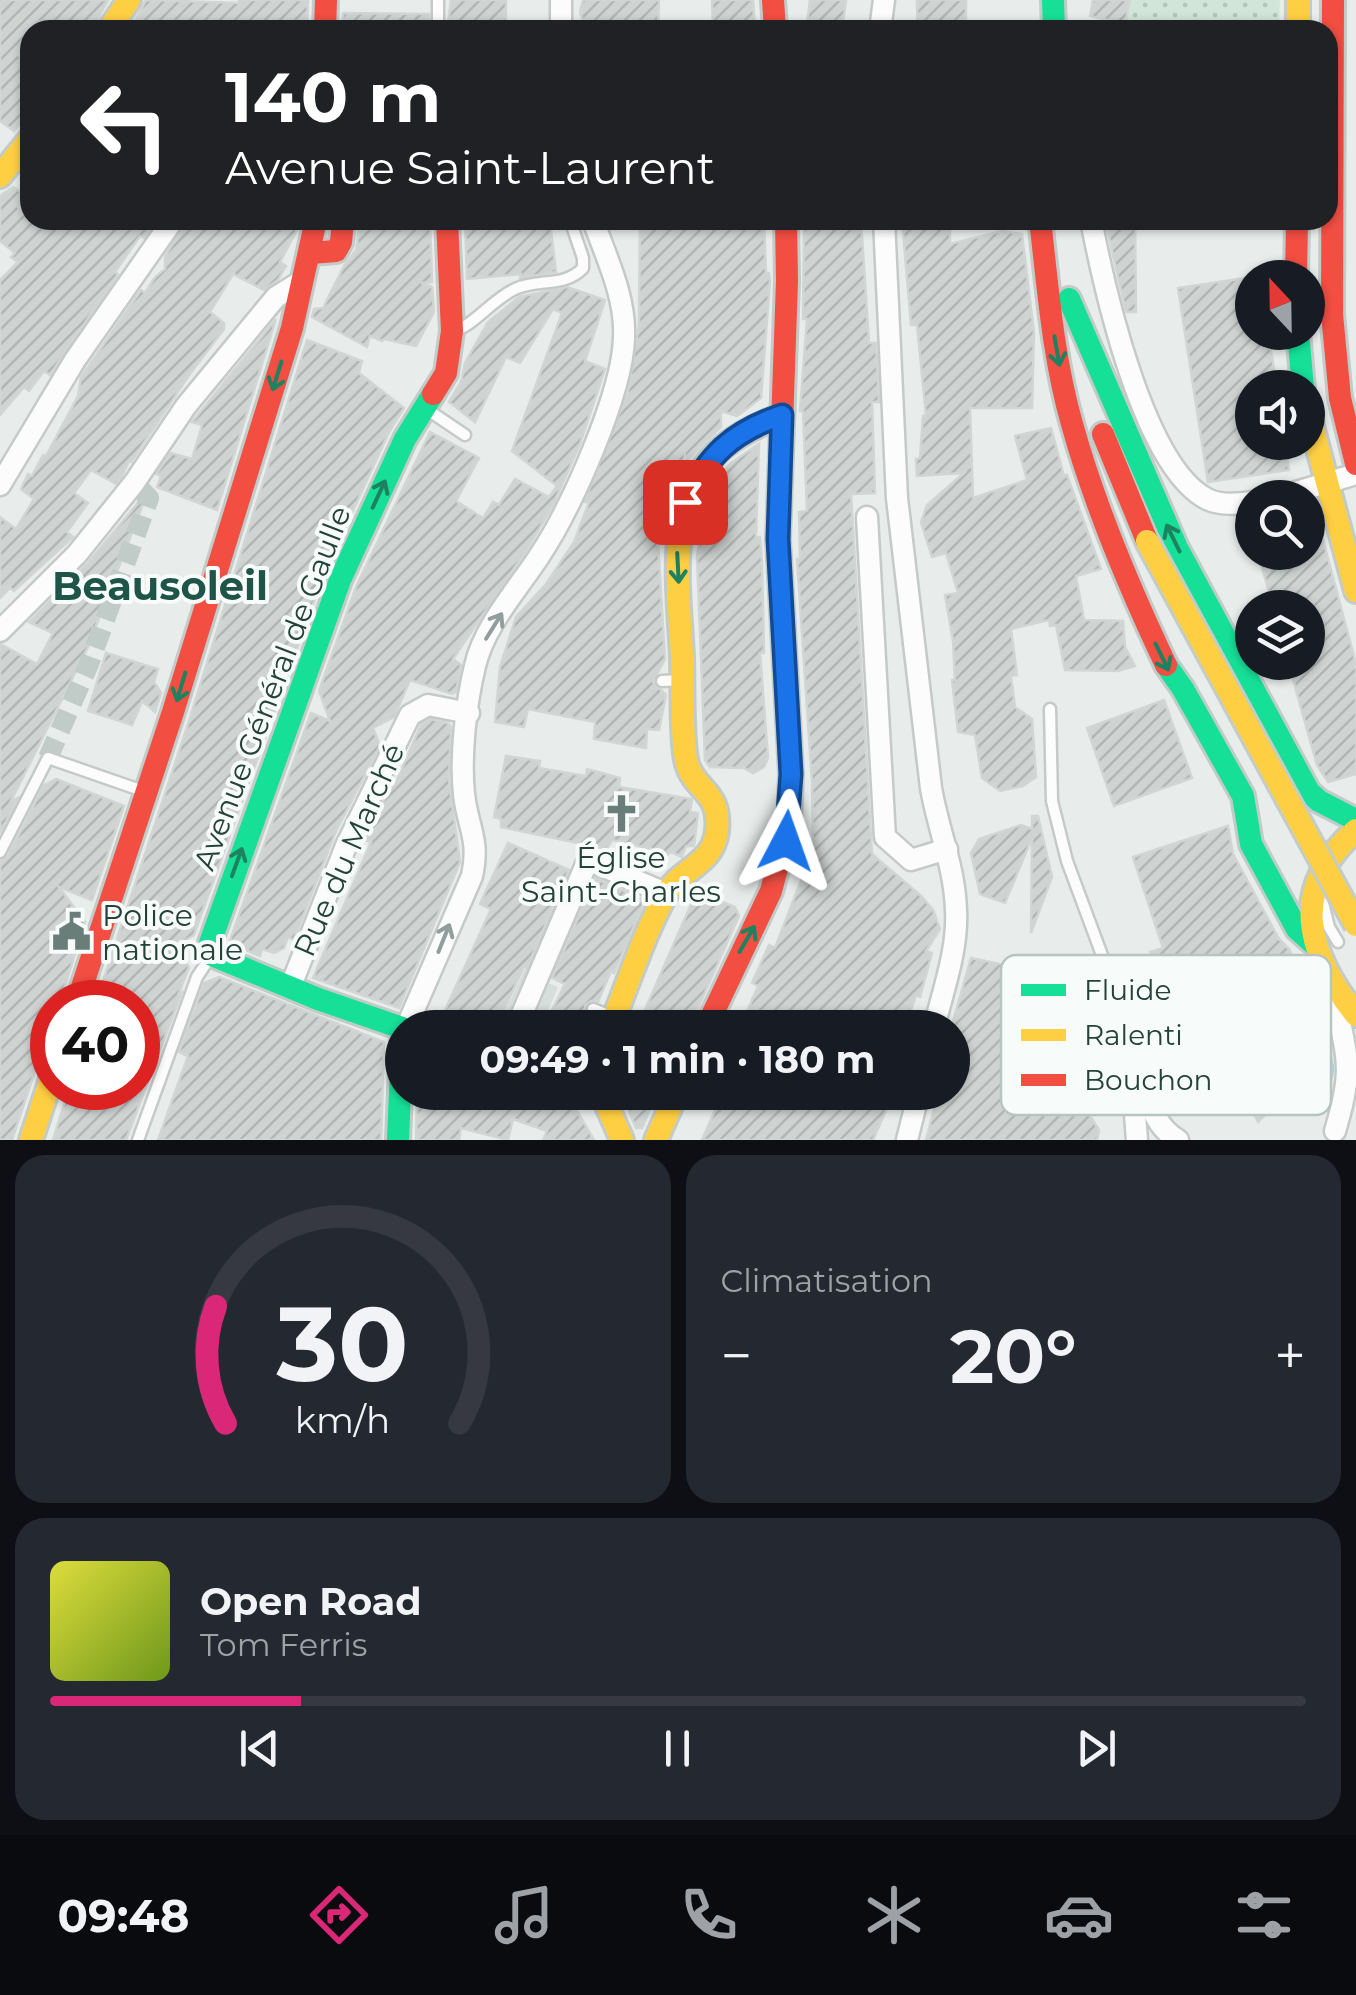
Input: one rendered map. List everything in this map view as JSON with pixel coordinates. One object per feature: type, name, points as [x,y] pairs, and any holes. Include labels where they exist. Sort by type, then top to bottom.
[{"type":"main road","points":[[0,176],[20,152]]},
{"type":"main road","points":[[84,980],[286,346],[315,230]]},
{"type":"main road","points":[[312,253],[336,251],[343,230]]},
{"type":"main road","name":"Avenue Général de Gaulle","points":[[212,955],[212,931],[340,580],[404,439],[446,373],[452,331],[446,230]]},
{"type":"main road","points":[[715,1010],[772,891],[789,824],[791,774],[778,539],[786,230]]},
{"type":"main road","points":[[1041,230],[1057,356],[1071,422],[1126,577],[1168,672],[1183,689],[1243,796],[1250,844],[1277,906],[1297,928],[1326,943]]},
{"type":"main road","points":[[1059,230],[1069,299],[1090,390],[1130,504],[1164,574],[1356,924]]},
{"type":"main road","points":[[1296,260],[1297,230]]},
{"type":"main road","points":[[1325,456],[1354,456],[1340,398],[1332,314],[1332,230]]},
{"type":"main road","points":[[1069,299],[1177,548],[1302,778],[1319,801],[1356,820]]},
{"type":"main road","points":[[610,1010],[667,893],[678,878],[709,856],[716,830],[717,811],[710,794],[687,764],[672,680],[677,545],[685,502],[705,466],[733,436],[782,415]]},
{"type":"main road","points":[[1319,460],[1356,591]]},
{"type":"main road","points":[[1328,955],[1310,914],[1316,879],[1332,849],[1356,830]]},
{"type":"main road","points":[[212,955],[385,1021]]},
{"type":"main road","points":[[1331,970],[1334,987],[1356,1034]]},
{"type":"main road","points":[[1334,987],[1356,1015]]},
{"type":"main road","points":[[31,1140],[41,1110]]},
{"type":"main road","points":[[398,1140],[399,1110]]},
{"type":"main road","points":[[609,1110],[622,1140]]},
{"type":"main road","points":[[656,1140],[669,1110]]},
{"type":"street","points":[[0,485],[75,360],[166,230]]},
{"type":"street","points":[[412,1010],[472,876],[476,855],[464,784],[463,752],[475,664],[486,637],[561,524],[599,432],[621,361],[624,335],[618,288],[597,230]]},
{"type":"street","points":[[884,230],[897,498],[929,772],[937,822],[948,849],[956,909],[956,934],[938,1010]]},
{"type":"street","points":[[1093,230],[1120,344],[1169,458],[1184,479],[1208,500],[1235,503]]},
{"type":"street","points":[[0,631],[77,554],[134,482],[186,406],[276,297],[300,282]]},
{"type":"street","points":[[1326,483],[1356,474]]},
{"type":"street","points":[[867,517],[885,837],[911,860],[948,849]]},
{"type":"street","name":"Rue du Marché","points":[[290,988],[346,846],[410,715],[428,705],[469,713]]},
{"type":"street","points":[[524,1010],[588,860],[658,890]]},
{"type":"street","points":[[1330,1136],[1350,1102],[1355,1073],[1334,987]]},
{"type":"street","points":[[907,1140],[914,1110]]},
{"type":"street","points":[[1135,1115],[1138,1140]]},
{"type":"street","points":[[1155,1115],[1178,1140]]},
{"type":"street","points":[[1330,1136],[1356,1116]]},
{"type":"lane","points":[[452,331],[465,328],[494,300],[520,287],[574,278],[583,268],[583,258],[573,230]]},
{"type":"lane","points":[[424,407],[466,435]]},
{"type":"lane","points":[[1050,709],[1052,801],[1096,955]]},
{"type":"lane","points":[[0,852],[48,758],[146,792]]},
{"type":"lane","points":[[1277,906],[1316,879]]},
{"type":"lane","points":[[138,1140],[197,977],[212,955]]},
{"type":"shaded area","points":[[563,884],[582,891],[548,983],[558,987],[548,1010],[506,1010]]},
{"type":"green space","points":[[1130,0],[1280,0],[1279,20],[1126,20]]},
{"type":"building","points":[[0,0],[108,0],[97,20],[20,20],[20,124],[14,131],[0,121]]},
{"type":"building","points":[[146,0],[308,0],[307,20],[135,20]]},
{"type":"building","points":[[451,0],[506,0],[506,20],[448,20]]},
{"type":"building","points":[[583,0],[659,0],[658,20],[582,20]]},
{"type":"building","points":[[712,0],[753,0],[754,20],[713,20]]},
{"type":"building","points":[[810,0],[846,0],[843,20],[807,20]]},
{"type":"building","points":[[917,0],[966,0],[966,20],[917,20]]},
{"type":"building","points":[[1093,0],[1130,0],[1126,20],[1090,16]]},
{"type":"building","points":[[343,13],[429,14],[429,20],[343,20]]},
{"type":"building","points":[[13,187],[20,191],[20,230],[149,230],[144,238],[140,236],[115,272],[118,274],[50,375],[44,371],[29,391],[24,387],[0,415],[0,280],[18,262],[11,257],[15,253],[0,241],[0,196]]},
{"type":"building","points":[[181,230],[297,230],[280,262],[286,266],[278,280],[264,290],[233,274],[210,312],[224,323],[224,329],[129,461],[121,478],[116,484],[91,470],[74,493],[88,503],[67,532],[73,537],[14,591],[10,588],[0,598],[0,517],[16,529],[34,499],[21,489],[28,474],[32,476],[43,455],[46,456],[78,396],[81,377],[141,290],[145,293],[165,269],[165,256]]},
{"type":"building","points":[[359,230],[430,230],[432,282],[421,283],[432,287],[434,312],[416,346],[370,336],[367,347],[312,317],[314,309],[323,308],[356,250]]},
{"type":"building","points":[[465,230],[551,230],[556,272],[520,278],[521,274],[467,279]]},
{"type":"building","points":[[640,230],[764,230],[766,273],[770,281],[761,398],[737,416],[721,411],[721,427],[686,462],[685,456],[680,470],[665,484],[671,493],[652,541],[658,541],[665,659],[653,682],[666,695],[659,730],[647,729],[646,748],[594,739],[595,722],[528,709],[524,727],[495,722],[500,667],[516,617],[546,584],[574,542],[589,502],[584,502],[628,392],[639,325]]},
{"type":"building","points":[[804,230],[862,230],[869,343],[876,343],[879,402],[872,402],[875,493],[851,494],[872,854],[921,896],[933,910],[940,929],[926,951],[932,953],[920,997],[916,995],[911,1010],[748,1010],[758,986],[752,983],[769,945],[775,948],[813,849],[797,559],[799,512],[807,511],[800,411],[807,319],[803,319]]},
{"type":"building","points":[[903,230],[950,230],[950,244],[1002,231],[1022,234],[1034,333],[1032,408],[970,408],[973,498],[1027,480],[1015,436],[1051,428],[1064,476],[1067,475],[1101,569],[1076,576],[1084,620],[1123,621],[1125,647],[1135,666],[1118,671],[1065,670],[1056,625],[1050,626],[1049,620],[1011,629],[1017,675],[1011,676],[1015,707],[1032,719],[1036,777],[1023,786],[1000,791],[982,778],[975,735],[958,732],[952,680],[953,641],[945,595],[958,593],[946,553],[932,557],[921,522],[927,505],[964,473],[917,476],[916,459],[920,458],[926,416],[917,325],[911,325]]},
{"type":"building","points":[[1107,230],[1135,230],[1136,312],[1126,312]]},
{"type":"building","points":[[1235,280],[1235,350],[1271,350],[1274,370],[1235,370],[1235,460],[1288,460],[1289,470],[1208,482],[1178,288]]},
{"type":"building","points":[[567,287],[605,300],[585,361],[605,369],[580,444],[554,503],[453,659],[461,665],[456,692],[410,680],[394,717],[373,728],[380,746],[336,831],[294,940],[288,937],[284,948],[274,953],[262,949],[260,956],[229,943],[311,713],[330,721],[319,691],[356,587],[430,432],[479,458],[456,501],[483,518],[493,502],[499,505],[515,479],[549,497],[557,486],[512,451],[562,313],[553,309],[520,363],[506,357],[475,422],[449,402],[488,322],[519,297]]},
{"type":"building","points":[[276,319],[217,510],[157,487],[161,476],[156,474],[171,453],[192,459],[202,425],[192,422]]},
{"type":"building","points":[[307,340],[362,361],[359,373],[404,408],[389,432],[324,574],[194,935],[174,947],[189,967],[160,1050],[160,980],[103,980],[190,718]]},
{"type":"building","points":[[759,444],[756,537],[760,537],[762,562],[764,653],[760,653],[768,758],[764,767],[753,773],[744,768],[710,767],[705,760],[697,557],[705,503],[715,482],[731,463]]},
{"type":"building","points":[[148,491],[88,647],[11,801],[18,798],[0,833],[0,644],[37,664],[53,633],[29,622],[87,564]]},
{"type":"building","points":[[1325,547],[1356,664],[1356,774],[1328,782],[1317,765],[1293,680],[1325,680],[1325,590],[1268,590],[1263,570],[1325,570]]},
{"type":"building","points":[[106,653],[158,669],[154,682],[161,693],[155,712],[142,701],[132,725],[88,711]]},
{"type":"building","points":[[1164,700],[1192,778],[1114,806],[1087,728]]},
{"type":"building","points":[[430,719],[451,727],[449,780],[460,862],[399,1008],[313,978],[371,842],[364,840],[421,725]]},
{"type":"building","name":"Église Saint-Charles","points":[[506,756],[540,761],[539,768],[586,776],[587,769],[620,778],[619,787],[692,799],[690,812],[698,813],[694,846],[686,846],[682,857],[671,852],[666,856],[657,850],[612,840],[607,849],[501,827],[501,819],[494,817]]},
{"type":"building","points":[[56,779],[124,806],[92,900],[59,887],[85,922],[67,980],[30,980],[30,1086],[12,1140],[0,1140],[0,861],[8,856],[44,785]]},
{"type":"building","points":[[1032,816],[1038,816],[1052,877],[1031,933],[1032,838],[1005,903],[980,894],[971,853],[979,839],[1021,825],[1032,829]]},
{"type":"building","points":[[1228,826],[1233,854],[1279,939],[1292,955],[1151,955],[1150,952],[1163,948],[1133,857]]},
{"type":"building","points":[[508,843],[569,870],[527,968],[524,966],[504,1010],[445,1010],[491,909],[480,904]]},
{"type":"building","points":[[595,878],[645,900],[598,1002],[591,1001],[585,1005],[586,1010],[552,1010],[565,984],[552,978]]},
{"type":"building","points":[[699,897],[713,904],[720,901],[735,907],[739,916],[697,1010],[645,1010],[693,900]]},
{"type":"building","points":[[971,958],[1001,964],[1001,1115],[1090,1115],[1099,1130],[1097,1140],[926,1140],[934,1110],[970,1110],[970,1010],[956,1010]]},
{"type":"building","points":[[219,977],[384,1042],[381,1140],[158,1140],[188,1056],[179,1052],[204,983]]},
{"type":"building","points":[[62,1110],[137,1110],[126,1140],[53,1140]]},
{"type":"building","points":[[417,1110],[577,1110],[594,1140],[543,1140],[547,1131],[513,1119],[508,1140],[461,1128],[459,1140],[416,1140]]},
{"type":"building","points":[[628,1110],[650,1110],[642,1128],[636,1128]]},
{"type":"building","points":[[715,1110],[886,1110],[873,1140],[702,1140]]},
{"type":"tunnel","points":[[48,758],[89,664],[149,498],[134,483]]},
{"type":"traffic: fast","points":[[1053,0],[1054,20]]},
{"type":"traffic: fast","points":[[1069,299],[1177,548],[1309,792],[1356,820]]},
{"type":"traffic: fast","points":[[1300,350],[1301,370]]},
{"type":"traffic: fast","points":[[385,1022],[212,955],[210,943],[340,580],[405,439],[433,394]]},
{"type":"traffic: fast","points":[[1166,665],[1243,796],[1251,844],[1297,929],[1315,945]]},
{"type":"traffic: fast","points":[[398,1140],[399,1110]]},
{"type":"traffic: slow","points":[[116,20],[129,0]]},
{"type":"traffic: slow","points":[[1298,0],[1298,20]]},
{"type":"traffic: slow","points":[[0,176],[20,151]]},
{"type":"traffic: slow","points":[[617,1010],[666,894],[709,852],[717,831],[715,807],[691,773],[685,754],[678,574],[679,545],[690,491],[703,468],[722,448],[743,433],[782,415]]},
{"type":"traffic: slow","points":[[1321,460],[1356,591]]},
{"type":"traffic: slow","points":[[1147,541],[1356,925]]},
{"type":"traffic: slow","points":[[1320,955],[1312,921],[1313,898],[1335,852],[1356,830]]},
{"type":"traffic: slow","points":[[1331,977],[1356,1015]]},
{"type":"traffic: slow","points":[[31,1140],[41,1110]]},
{"type":"traffic: slow","points":[[609,1110],[622,1140]]},
{"type":"traffic: slow","points":[[656,1140],[669,1110]]},
{"type":"traffic: jam","points":[[325,20],[326,0]]},
{"type":"traffic: jam","points":[[773,0],[774,20]]},
{"type":"traffic: jam","points":[[1333,0],[1333,20]]},
{"type":"traffic: jam","points":[[84,980],[173,712],[292,328],[314,230]]},
{"type":"traffic: jam","points":[[311,253],[336,251],[342,230]]},
{"type":"traffic: jam","points":[[433,394],[446,373],[452,331],[447,230]]},
{"type":"traffic: jam","points":[[715,1010],[771,891],[789,824],[791,774],[778,539],[786,230]]},
{"type":"traffic: jam","points":[[1041,230],[1056,348],[1072,424],[1114,546],[1166,665]]},
{"type":"traffic: jam","points":[[1296,260],[1297,230]]},
{"type":"traffic: jam","points":[[1332,230],[1332,314],[1340,398],[1356,464]]},
{"type":"traffic: jam","points":[[1103,434],[1147,541]]},
{"type":"place","name":"Église Saint-Charles","points":[[621,813]]},
{"type":"place","name":"Police nationale","points":[[72,932]]},
{"type":"district","name":"Beausoleil","points":[[160,585]]},
{"type":"route","points":[[685,502],[705,466],[733,436],[782,415],[778,539],[791,774],[786,841]]}]
